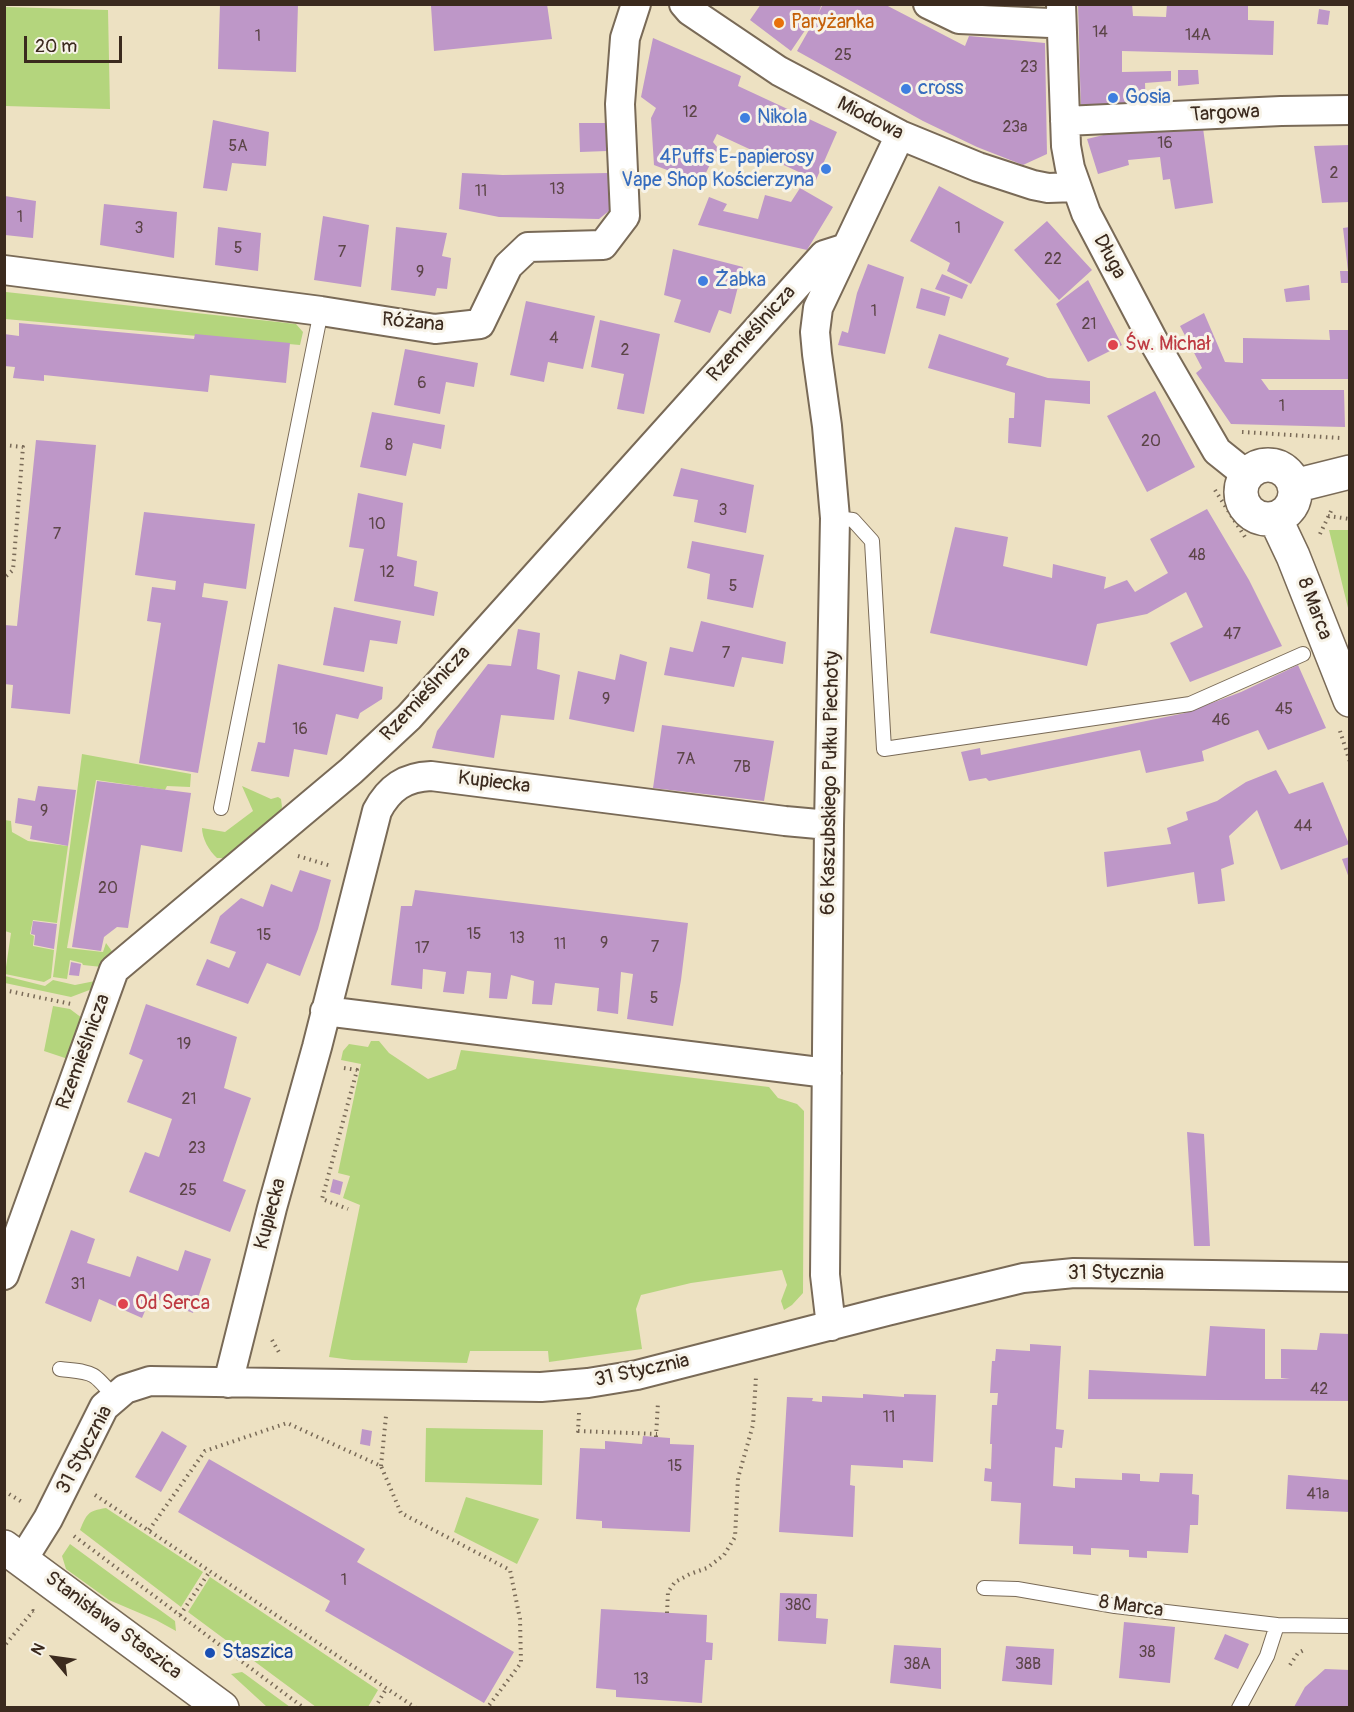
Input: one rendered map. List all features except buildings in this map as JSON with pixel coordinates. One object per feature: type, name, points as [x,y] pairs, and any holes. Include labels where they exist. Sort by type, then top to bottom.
[{"type":"street","name":"Różana","points":[[4,270],[321,311],[435,329],[480,324],[508,266],[528,247],[603,245],[626,216],[620,104],[625,38],[636,4]]},
{"type":"street","name":"Miodowa","points":[[684,4],[690,11],[779,71],[900,135],[978,167],[1033,185],[1060,189],[1076,187]]},
{"type":"street","points":[[928,4],[959,19],[1056,14]]},
{"type":"street","name":"Długa","points":[[1056,14],[1070,168],[1086,213],[1155,344],[1217,451],[1247,475]]},
{"type":"street","name":"Targowa","points":[[1065,121],[1350,110]]},
{"type":"street","points":[[846,248],[900,135]]},
{"type":"street","name":"66 Kaszubskiego Pułku Piechoty","points":[[831,1326],[825,1275],[829,825],[835,518],[827,426],[815,332],[818,308],[846,248]]},
{"type":"street","name":"Rzemieślnicza","points":[[4,1275],[114,970],[351,771],[409,717],[824,255],[846,248]]},
{"type":"street","points":[[1264,465],[1283,470],[1290,477],[1294,486],[1295,496],[1291,506],[1284,514],[1275,518],[1258,518],[1245,507],[1241,491],[1243,482],[1247,475],[1264,465]]},
{"type":"street","points":[[1294,486],[1350,472]]},
{"type":"street","name":"8 Marca","points":[[1275,518],[1293,556],[1343,711]]},
{"type":"street","name":"Kupiecka","points":[[228,1383],[377,811],[391,790],[410,779],[431,776],[829,825]]},
{"type":"street","points":[[325,1011],[827,1073]]},
{"type":"street","name":"31 Stycznia","points":[[14,1553],[48,1519],[97,1419],[114,1397],[125,1389],[150,1381],[541,1388],[637,1375],[1023,1278],[1074,1273],[1350,1277]]},
{"type":"street","name":"Stanisława Staszica","points":[[14,1553],[222,1707]]},
{"type":"lane","points":[[221,808],[321,311]]},
{"type":"lane","points":[[835,518],[853,520],[872,541],[884,748],[1190,704],[1303,654]]},
{"type":"lane","points":[[60,1368],[92,1373],[114,1397]]},
{"type":"lane","name":"8 Marca","points":[[984,1588],[1017,1589],[1115,1606],[1277,1625],[1350,1626]]},
{"type":"lane","points":[[1239,1707],[1267,1656],[1277,1625]]},
{"type":"path","points":[[1240,432],[1350,438]]},
{"type":"path","points":[[4,445],[23,447],[14,570],[4,578]]},
{"type":"path","points":[[1213,488],[1251,547]]},
{"type":"path","points":[[1328,516],[1350,519]]},
{"type":"path","points":[[1343,711],[1350,762]]},
{"type":"path","points":[[262,845],[336,867]]},
{"type":"path","points":[[4,990],[99,1010]]},
{"type":"path","points":[[336,1067],[357,1070],[322,1199],[348,1209]]},
{"type":"path","points":[[267,1332],[285,1362]]},
{"type":"path","points":[[667,1613],[668,1592],[675,1582],[707,1568],[724,1555],[735,1537],[738,1478],[753,1425],[756,1374]]},
{"type":"path","points":[[578,1431],[656,1436],[658,1400]]},
{"type":"path","points":[[387,1414],[381,1466],[401,1513],[510,1570],[520,1619],[521,1663],[487,1707]]},
{"type":"path","points":[[149,1530],[205,1451],[287,1423],[381,1466]]},
{"type":"path","points":[[4,1491],[48,1519],[304,1707]]},
{"type":"path","points":[[94,1495],[416,1707]]},
{"type":"path","points":[[180,1615],[210,1571]]},
{"type":"path","points":[[6,1644],[33,1611],[42,1618]]},
{"type":"path","points":[[1286,1671],[1298,1653],[1308,1648]]},
{"type":"path","points":[[375,1707],[386,1689]]},
{"type":"green space","points":[[5,7],[108,10],[110,109],[5,106]]},
{"type":"green space","points":[[6,292],[296,324],[303,332],[300,345],[5,319]]},
{"type":"green space","points":[[1329,530],[1349,530],[1349,612]]},
{"type":"green space","points":[[82,754],[191,774],[190,787],[167,786],[165,790],[96,780],[67,948],[103,952],[106,943],[114,954],[102,967],[83,965],[70,960],[67,979],[53,977]]},
{"type":"green space","points":[[242,786],[271,799],[278,797],[281,799],[282,807],[279,815],[229,858],[217,858],[206,844],[202,828],[225,832],[253,811]]},
{"type":"green space","points":[[5,820],[11,821],[12,832],[28,841],[68,846],[57,923],[33,920],[30,934],[34,936],[33,946],[54,950],[51,978],[44,982],[5,974],[11,933],[5,931]]},
{"type":"green space","points":[[5,976],[45,986],[53,980],[75,985],[95,981],[92,989],[71,997],[5,983]]},
{"type":"green space","points":[[53,1006],[70,1009],[82,1018],[68,1059],[44,1051]]},
{"type":"green space","points":[[371,1041],[379,1041],[389,1053],[428,1079],[456,1069],[461,1050],[769,1087],[778,1098],[797,1104],[804,1111],[803,1293],[784,1310],[781,1301],[787,1285],[782,1270],[691,1283],[641,1295],[636,1309],[642,1349],[549,1362],[548,1351],[470,1351],[467,1363],[352,1360],[329,1357],[360,1205],[343,1198],[350,1176],[338,1173],[361,1064],[341,1060],[343,1051],[349,1044],[368,1047]]},
{"type":"green space","points":[[426,1428],[543,1430],[542,1485],[425,1482]]},
{"type":"green space","points":[[466,1497],[539,1519],[517,1564],[454,1532]]},
{"type":"green space","points":[[106,1508],[203,1572],[181,1607],[80,1530],[89,1514]]},
{"type":"green space","points":[[70,1544],[175,1621],[176,1631],[109,1600],[66,1569],[62,1556]]},
{"type":"green space","points":[[210,1577],[378,1690],[368,1707],[316,1707],[188,1612]]},
{"type":"green space","points":[[242,1672],[290,1707],[267,1707],[231,1674]]},
{"type":"place","name":"Paryżanka","points":[[779,23]]},
{"type":"place","name":"cross","points":[[906,89]]},
{"type":"place","name":"Gosia","points":[[1113,98]]},
{"type":"place","name":"Nikola","points":[[745,118]]},
{"type":"place","name":"4Puffs E-papierosy Vape Shop Kościerzyna","points":[[826,169]]},
{"type":"place","name":"Żabka","points":[[703,281]]},
{"type":"place","name":"Św. Michał","points":[[1113,345]]},
{"type":"place","name":"Od Serca","points":[[123,1304]]},
{"type":"place","name":"Staszica","points":[[210,1653]]}]
